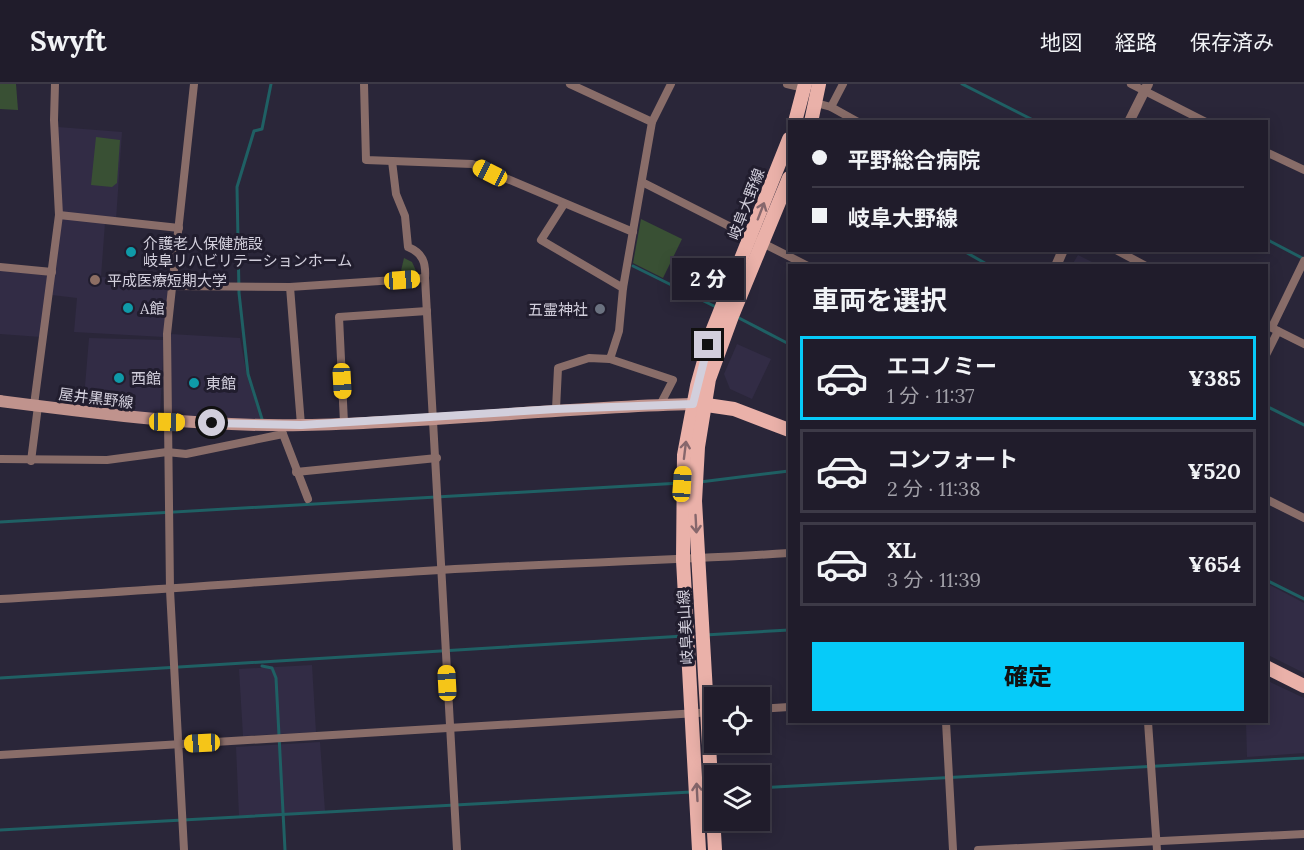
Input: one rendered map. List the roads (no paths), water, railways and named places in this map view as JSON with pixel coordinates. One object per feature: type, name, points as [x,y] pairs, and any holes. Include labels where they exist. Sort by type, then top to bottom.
[{"type":"main road","points":[[812,120],[819,84]]},
{"type":"main road","points":[[796,120],[804,86]]},
{"type":"main road","name":"岐阜大野線","points":[[700,404],[788,141]]},
{"type":"main road","name":"岐阜大野線","points":[[756,240],[788,180]]},
{"type":"main road","name":"屋井黒野線","points":[[0,401],[167,422],[281,429],[301,425],[556,409],[700,404]]},
{"type":"main road","points":[[700,404],[734,409],[788,430]]},
{"type":"main road","name":"岐阜美山線","points":[[699,850],[704,712],[695,501],[700,404]]},
{"type":"main road","name":"岐阜美山線","points":[[700,404],[682,484],[683,560],[704,712]]},
{"type":"main road","points":[[1268,668],[1304,686]]},
{"type":"main road","name":"岐阜美山線","points":[[707,753],[715,850]]},
{"type":"street","points":[[31,461],[59,215],[54,120],[55,84]]},
{"type":"street","points":[[184,850],[170,590],[167,334],[194,84]]},
{"type":"street","points":[[364,84],[366,160],[472,164],[633,232]]},
{"type":"street","points":[[570,84],[652,122]]},
{"type":"street","points":[[610,359],[619,331],[622,288],[652,122],[671,84]]},
{"type":"street","points":[[787,84],[804,86]]},
{"type":"street","points":[[831,107],[843,84]]},
{"type":"street","points":[[1131,84],[1146,88],[1202,120]]},
{"type":"street","points":[[1130,120],[1146,88]]},
{"type":"street","points":[[816,103],[831,107],[854,120]]},
{"type":"street","points":[[1268,153],[1304,170]]},
{"type":"street","points":[[392,161],[396,194],[405,216],[408,247],[420,254],[426,264],[457,850]]},
{"type":"street","points":[[642,182],[804,264]]},
{"type":"street","points":[[564,204],[541,240],[622,288]]},
{"type":"street","points":[[59,215],[179,228]]},
{"type":"street","points":[[1120,252],[1142,264]]},
{"type":"street","points":[[1268,346],[1272,328],[1304,261]]},
{"type":"street","points":[[0,267],[52,272]]},
{"type":"street","points":[[172,286],[290,287],[425,278]]},
{"type":"street","points":[[290,287],[301,425]]},
{"type":"street","points":[[344,423],[339,317],[427,311]]},
{"type":"street","points":[[1272,328],[1304,344]]},
{"type":"street","points":[[556,409],[558,368],[589,358],[610,359],[673,380],[660,405]]},
{"type":"street","points":[[0,459],[107,460],[167,452],[186,454],[281,429],[308,499]]},
{"type":"street","points":[[296,471],[437,458]]},
{"type":"street","points":[[1268,500],[1304,518]]},
{"type":"street","points":[[0,599],[170,590],[441,570],[683,560],[788,553]]},
{"type":"street","points":[[770,708],[788,707]]},
{"type":"street","points":[[0,754],[704,712]]},
{"type":"street","points":[[946,723],[953,850]]},
{"type":"street","points":[[1148,723],[1157,846]]},
{"type":"street","points":[[978,850],[1157,846],[1304,834]]},
{"type":"waterway","points":[[262,419],[248,374],[239,293],[237,187],[254,131],[262,129],[271,84]]},
{"type":"waterway","points":[[962,84],[1033,120]]},
{"type":"waterway","points":[[1268,240],[1304,259]]},
{"type":"waterway","points":[[966,252],[986,264]]},
{"type":"waterway","points":[[633,266],[718,308]]},
{"type":"waterway","points":[[737,317],[788,343]]},
{"type":"waterway","points":[[1268,407],[1304,425]]},
{"type":"waterway","points":[[700,482],[788,471]]},
{"type":"waterway","points":[[0,522],[681,483]]},
{"type":"waterway","points":[[1268,581],[1304,599]]},
{"type":"waterway","points":[[705,635],[788,630]]},
{"type":"waterway","points":[[0,678],[684,636]]},
{"type":"waterway","points":[[262,666],[272,668],[276,678],[285,850]]},
{"type":"waterway","points":[[770,787],[1304,758]]},
{"type":"waterway","points":[[0,830],[691,792]]},
{"type":"place","name":"介護老人保健施設 岐阜リハビリテーションホーム","points":[[131,252]]},
{"type":"place","name":"平成医療短期大学","points":[[95,280]]},
{"type":"place","name":"A館","points":[[128,308]]},
{"type":"place","name":"五霊神社","points":[[600,309]]},
{"type":"place","name":"西館","points":[[119,378]]},
{"type":"place","name":"東館","points":[[194,383]]}]
